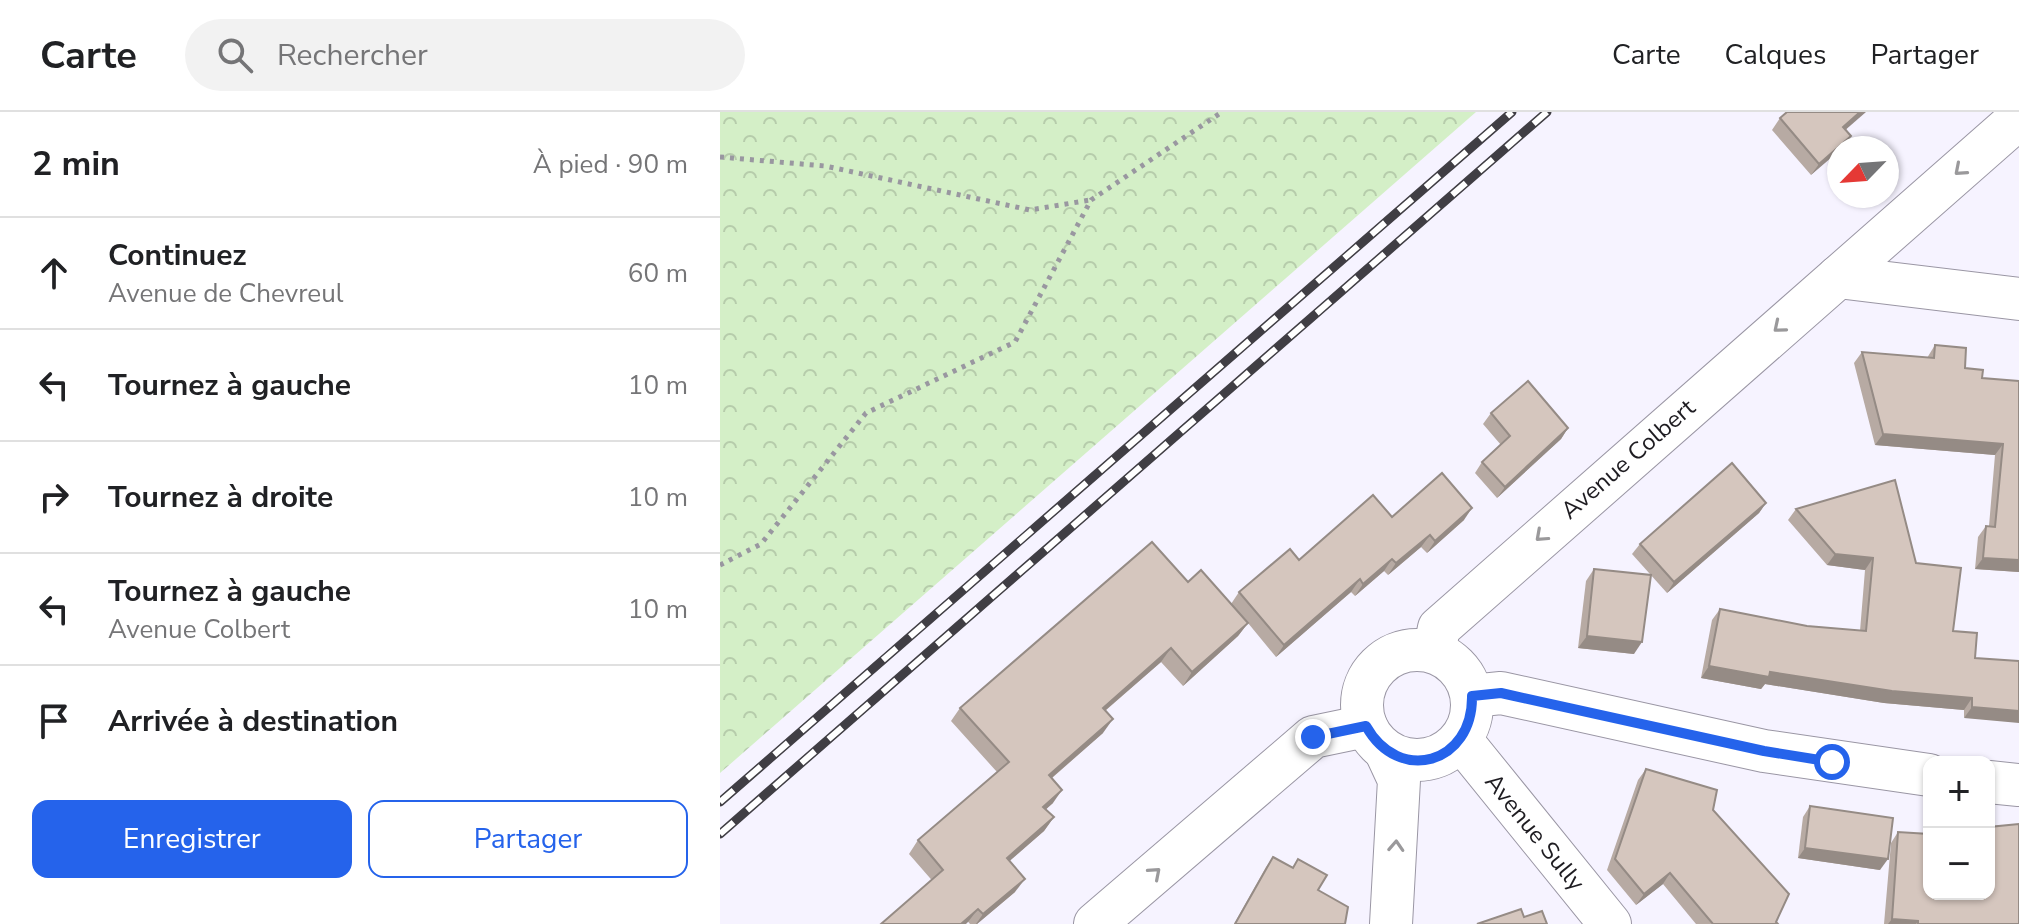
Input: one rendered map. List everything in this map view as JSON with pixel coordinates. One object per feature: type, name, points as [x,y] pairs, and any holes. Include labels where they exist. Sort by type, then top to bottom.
[{"type":"street","name":"Avenue Colbert","points":[[1434,652],[1439,628],[2019,118]]},
{"type":"street","points":[[1838,277],[2019,299]]},
{"type":"street","points":[[1095,924],[1313,737],[1376,739],[1401,759],[1426,760],[1448,752],[1461,740],[1468,727],[1472,696],[1459,669],[1434,652],[1398,653],[1383,662],[1364,691],[1376,739],[1399,780],[1391,924]]},
{"type":"street","points":[[1472,696],[1501,693],[1764,751],[1923,774]]},
{"type":"street","name":"Avenue Sully","points":[[1461,740],[1610,924]]},
{"type":"street","points":[[1995,783],[2019,785]]},
{"type":"path","points":[[720,157],[825,166],[1030,210],[1091,200],[1222,112]]},
{"type":"path","points":[[720,565],[761,544],[866,413],[1015,342],[1091,200]]},
{"type":"green space","points":[[720,112],[1476,112],[720,773]]},
{"type":"building","points":[[1787,112],[1860,112],[1843,127],[1851,136],[1827,136],[1827,157],[1819,164],[1780,118]]},
{"type":"building","points":[[1935,345],[1966,348],[1965,368],[1983,370],[1982,378],[2019,381],[2019,560],[1983,558],[1986,526],[1995,527],[2003,444],[1883,434],[1862,352],[1934,358]]},
{"type":"building","points":[[1528,381],[1568,428],[1505,487],[1482,462],[1510,436],[1491,413]]},
{"type":"building","points":[[1732,463],[1766,503],[1674,582],[1640,544]]},
{"type":"building","points":[[1442,473],[1472,508],[1435,541],[1430,535],[1396,563],[1392,559],[1363,584],[1360,579],[1284,645],[1239,592],[1290,549],[1299,560],[1373,495],[1392,517]]},
{"type":"building","points":[[1895,480],[1916,563],[1961,568],[1953,631],[1977,633],[1975,658],[2019,661],[2019,711],[1972,707],[1972,698],[1892,691],[1770,672],[1769,677],[1709,666],[1720,609],[1807,626],[1866,631],[1873,558],[1835,554],[1796,509]]},
{"type":"building","points":[[1152,542],[1188,582],[1201,570],[1248,623],[1192,672],[1171,648],[1103,708],[1113,719],[1049,775],[1062,790],[1043,807],[1054,817],[1007,858],[1025,879],[983,914],[978,909],[961,924],[881,924],[943,870],[918,840],[1009,762],[960,708]]},
{"type":"building","points":[[1594,569],[1651,575],[1642,642],[1587,636]]},
{"type":"building","points":[[1646,769],[1717,790],[1713,810],[1789,894],[1776,922],[1778,924],[1713,924],[1670,873],[1644,894],[1615,859]]},
{"type":"building","points":[[1810,806],[1893,818],[1888,859],[1805,848]]},
{"type":"building","points":[[2019,824],[2019,924],[1918,924],[1918,921],[1892,919],[1898,832],[1923,834],[1923,900],[1995,900],[1995,826]]},
{"type":"building","points":[[1273,857],[1293,868],[1298,859],[1327,875],[1318,890],[1348,907],[1345,924],[1235,924]]},
{"type":"building","points":[[1521,909],[1524,917],[1542,911],[1547,924],[1477,924]]},
{"type":"railway","points":[[720,802],[1512,112]]},
{"type":"railway","points":[[720,834],[1547,112]]},
{"type":"route","points":[[1313,737],[1366,726],[1386,752],[1401,759],[1417,761],[1434,758],[1448,752],[1461,740],[1472,712],[1472,696],[1501,693],[1764,751],[1832,762]]}]
